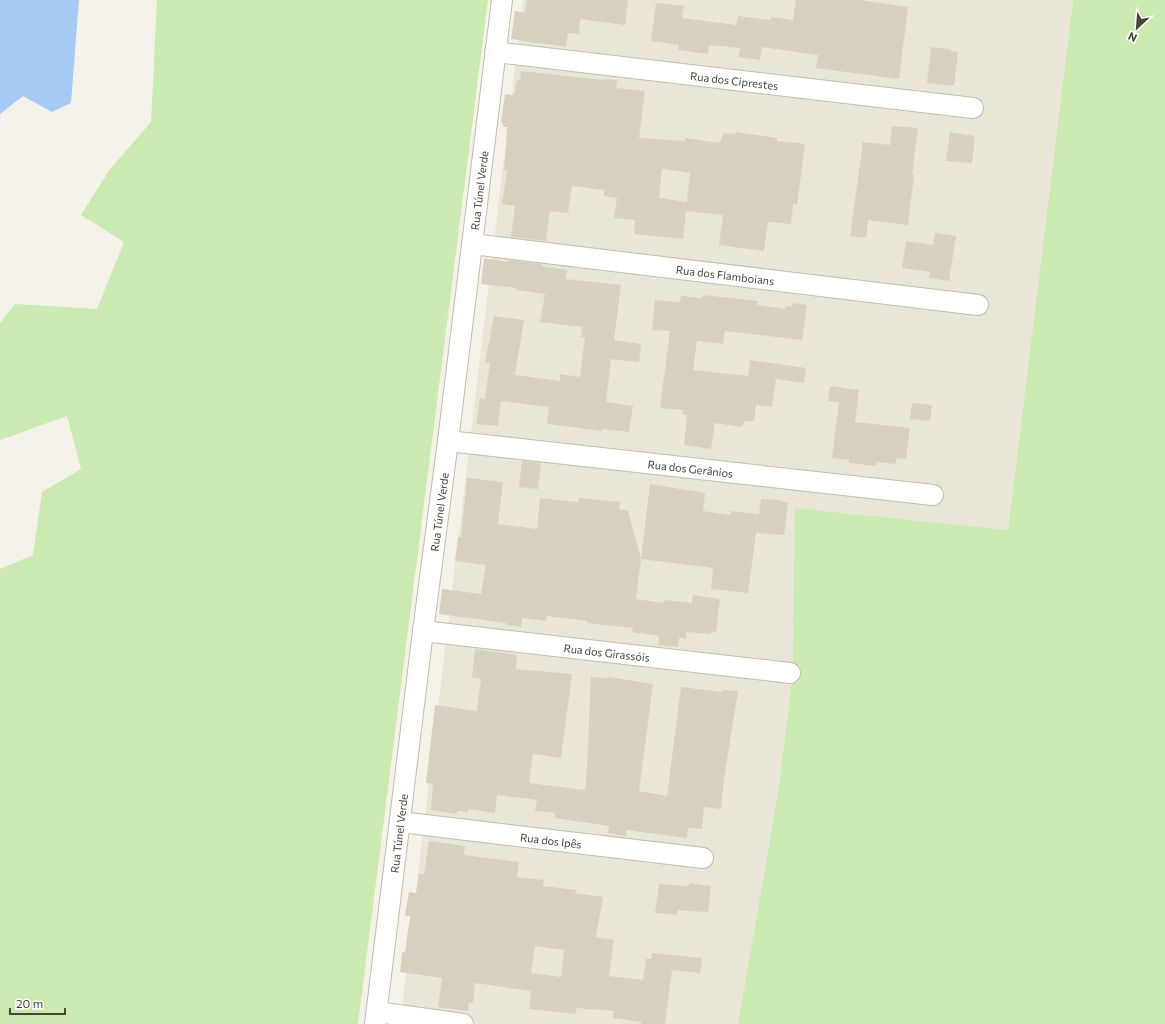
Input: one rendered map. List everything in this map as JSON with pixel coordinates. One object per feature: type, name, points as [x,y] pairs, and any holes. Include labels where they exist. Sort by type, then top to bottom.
[{"type":"street","name":"Rua Túnel Verde","points":[[376,1018],[502,0]]},
{"type":"street","name":"Rua dos Ciprestes","points":[[496,52],[973,108]]},
{"type":"street","name":"Rua dos Flamboians","points":[[472,244],[978,305]]},
{"type":"street","name":"Rua dos Gerânios","points":[[448,441],[933,495]]},
{"type":"street","name":"Rua dos Girassóis","points":[[423,631],[790,673]]},
{"type":"street","name":"Rua dos Ipês","points":[[400,822],[703,858]]},
{"type":"street","points":[[376,1018],[463,1024]]},
{"type":"shaded area","points":[[523,0],[1073,0],[1008,530],[795,508],[792,681],[778,792],[738,1024],[400,1024]]},
{"type":"green space","points":[[157,0],[488,0],[358,1024],[0,1024],[0,569],[33,555],[42,492],[81,469],[67,416],[0,440],[0,323],[15,304],[97,309],[124,242],[81,215],[110,169],[151,122]]},
{"type":"green space","points":[[1073,0],[1165,0],[1165,1024],[738,1024],[778,792],[792,681],[795,508],[1008,530]]},
{"type":"water","points":[[0,0],[79,0],[71,103],[52,112],[23,96],[0,114]]},
{"type":"building","points":[[527,0],[628,0],[625,25],[580,19],[579,34],[568,33],[566,47],[511,39],[515,11],[525,13]]},
{"type":"building","points":[[796,0],[860,0],[908,7],[899,79],[816,68],[818,55],[762,47],[760,60],[738,57],[740,48],[709,45],[708,54],[678,50],[679,45],[651,41],[656,3],[684,6],[682,18],[736,25],[738,16],[771,20],[771,17],[793,20]]},
{"type":"building","points":[[931,47],[951,49],[950,51],[958,52],[954,86],[927,83]]},
{"type":"building","points":[[521,71],[603,80],[617,80],[616,88],[645,91],[639,138],[685,141],[685,138],[719,143],[724,133],[736,134],[736,132],[777,138],[777,141],[805,144],[797,205],[793,204],[791,224],[768,222],[764,251],[719,245],[723,215],[686,211],[683,239],[634,234],[635,220],[614,218],[617,198],[604,196],[604,190],[572,186],[568,213],[550,211],[546,241],[511,237],[515,206],[502,204],[507,170],[504,170],[507,127],[503,127],[503,123],[501,122],[505,94],[514,95],[517,80],[520,80]],"holes":[[[662,169],[690,173],[687,202],[659,198]]]},
{"type":"building","points":[[892,126],[918,128],[912,174],[914,175],[908,225],[868,220],[866,238],[850,236],[863,142],[890,145]]},
{"type":"building","points":[[950,132],[975,136],[972,163],[946,161]]},
{"type":"building","points":[[935,233],[956,236],[949,281],[929,278],[930,272],[902,268],[906,241],[933,245]]},
{"type":"building","points":[[484,258],[508,262],[508,260],[542,264],[542,266],[567,270],[566,279],[621,285],[614,340],[641,344],[639,362],[611,359],[606,402],[633,406],[629,432],[602,429],[602,431],[547,424],[549,407],[501,401],[498,426],[476,424],[480,398],[485,399],[490,363],[485,363],[494,316],[524,320],[515,375],[560,381],[560,374],[580,377],[585,337],[581,337],[582,327],[540,322],[545,294],[516,290],[517,288],[481,284]]},
{"type":"building","points":[[703,295],[758,301],[757,305],[785,309],[786,306],[792,307],[793,303],[807,305],[802,340],[725,331],[723,344],[697,341],[693,370],[748,376],[750,360],[806,368],[804,383],[776,379],[772,407],[756,405],[754,421],[745,421],[742,427],[715,423],[711,449],[684,445],[687,415],[682,414],[683,410],[660,408],[670,331],[652,330],[655,300],[680,302],[681,296],[702,298]]},
{"type":"building","points":[[830,386],[859,390],[855,422],[910,428],[906,459],[896,458],[896,464],[877,462],[876,466],[849,463],[849,460],[832,458],[839,402],[828,401]]},
{"type":"building","points":[[912,403],[932,405],[930,421],[910,419]]},
{"type":"building","points":[[522,461],[541,463],[538,489],[519,487]]},
{"type":"building","points":[[467,478],[503,482],[498,524],[537,529],[540,498],[578,502],[579,498],[620,502],[619,509],[628,511],[641,559],[636,599],[663,603],[664,600],[692,603],[693,595],[720,599],[716,632],[711,631],[711,634],[686,632],[687,639],[679,638],[678,647],[658,645],[659,636],[632,632],[633,628],[587,623],[587,621],[547,616],[546,621],[522,618],[521,627],[506,625],[506,623],[439,614],[442,589],[481,594],[486,565],[455,561],[458,537],[461,537]]},
{"type":"building","points":[[650,484],[705,493],[703,511],[731,515],[731,511],[759,514],[761,499],[780,500],[788,503],[784,535],[756,533],[748,593],[711,589],[713,568],[641,559]]},
{"type":"building","points":[[475,649],[517,655],[516,669],[572,674],[561,758],[533,754],[529,783],[585,790],[591,677],[609,677],[653,684],[639,791],[667,796],[681,687],[722,692],[722,690],[738,691],[724,779],[721,809],[704,807],[702,829],[688,828],[687,838],[626,830],[626,836],[608,833],[609,826],[555,818],[555,813],[535,811],[537,800],[497,795],[495,813],[468,809],[468,812],[457,811],[457,814],[431,810],[433,784],[426,783],[435,705],[477,711],[481,679],[472,677]]},
{"type":"building","points":[[429,841],[465,846],[464,855],[519,862],[517,877],[544,880],[543,886],[576,890],[575,893],[603,897],[596,937],[614,940],[609,976],[643,980],[646,959],[651,959],[652,953],[702,958],[700,973],[672,970],[665,1024],[641,1024],[641,1022],[613,1018],[614,1011],[576,1008],[576,1014],[529,1009],[531,991],[475,983],[473,1003],[469,1003],[468,1011],[438,1007],[442,978],[400,972],[402,952],[405,952],[410,916],[405,916],[409,892],[416,893],[419,874],[424,874]],"holes":[[[535,946],[564,950],[561,977],[531,973]]]},
{"type":"building","points":[[689,883],[711,886],[708,912],[678,910],[677,915],[655,913],[659,884],[689,886]]}]
